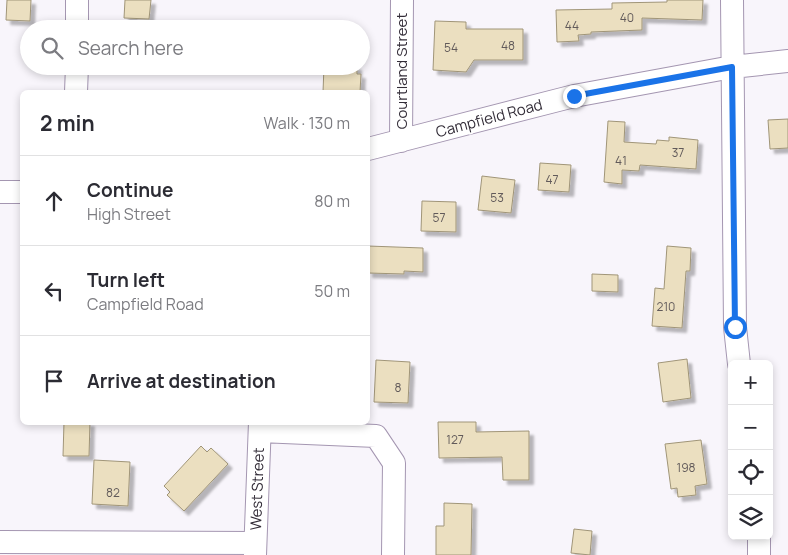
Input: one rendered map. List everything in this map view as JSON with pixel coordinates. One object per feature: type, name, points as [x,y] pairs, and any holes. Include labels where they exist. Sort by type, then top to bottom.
[{"type":"street","points":[[77,0],[77,20]]},
{"type":"street","name":"Courtland Street","points":[[401,142],[402,0]]},
{"type":"street","points":[[732,0],[735,327],[739,360]]},
{"type":"street","name":"Campfield Road","points":[[370,149],[574,96],[732,67],[788,61]]},
{"type":"street","points":[[76,75],[76,90]]},
{"type":"street","points":[[0,192],[20,192]]},
{"type":"street","points":[[260,427],[376,436],[394,462],[393,555]]},
{"type":"street","name":"West Street","points":[[255,549],[260,427]]},
{"type":"street","points":[[759,540],[759,555]]},
{"type":"street","points":[[0,542],[255,549]]},
{"type":"building","points":[[7,0],[31,0],[30,20],[6,20]]},
{"type":"building","points":[[125,0],[151,0],[149,19],[124,18]]},
{"type":"building","points":[[667,0],[703,0],[702,20],[642,18],[642,30],[591,32],[591,34],[578,35],[579,41],[557,42],[556,10],[612,9],[612,3],[667,2]]},
{"type":"building","points":[[435,21],[466,22],[466,29],[523,29],[523,60],[474,60],[466,72],[433,70]]},
{"type":"building","points":[[324,75],[361,75],[360,90],[323,90]]},
{"type":"building","points":[[788,119],[788,148],[770,149],[768,120]]},
{"type":"building","points":[[608,121],[625,122],[624,142],[656,144],[657,140],[669,141],[669,137],[698,140],[696,169],[640,165],[639,171],[622,170],[622,184],[604,182]]},
{"type":"building","points":[[540,163],[571,165],[569,192],[538,190]]},
{"type":"building","points":[[482,176],[515,180],[511,213],[478,210]]},
{"type":"building","points":[[422,201],[456,202],[456,232],[421,231]]},
{"type":"building","points":[[370,246],[423,248],[423,272],[404,271],[404,274],[370,273]]},
{"type":"building","points":[[667,246],[691,248],[690,271],[686,271],[682,328],[652,326],[655,288],[664,289]]},
{"type":"building","points":[[592,274],[618,275],[618,292],[592,291]]},
{"type":"building","points":[[687,359],[691,398],[663,402],[658,363]]},
{"type":"building","points":[[376,360],[410,362],[408,403],[374,402]]},
{"type":"building","points":[[438,422],[476,422],[476,432],[529,431],[529,480],[503,480],[502,457],[439,458]]},
{"type":"building","points":[[64,425],[90,425],[89,456],[63,456]]},
{"type":"building","points":[[701,440],[707,484],[695,486],[696,495],[678,497],[677,488],[671,489],[665,444]]},
{"type":"building","points":[[201,446],[207,452],[211,448],[228,464],[184,511],[167,495],[170,492],[164,486]]},
{"type":"building","points":[[94,460],[130,462],[128,506],[92,504]]},
{"type":"building","points":[[444,503],[472,504],[471,555],[436,555],[436,526],[444,526]]},
{"type":"building","points":[[574,529],[592,531],[590,555],[571,553]]},
{"type":"route","points":[[574,96],[732,67],[735,327]]}]
